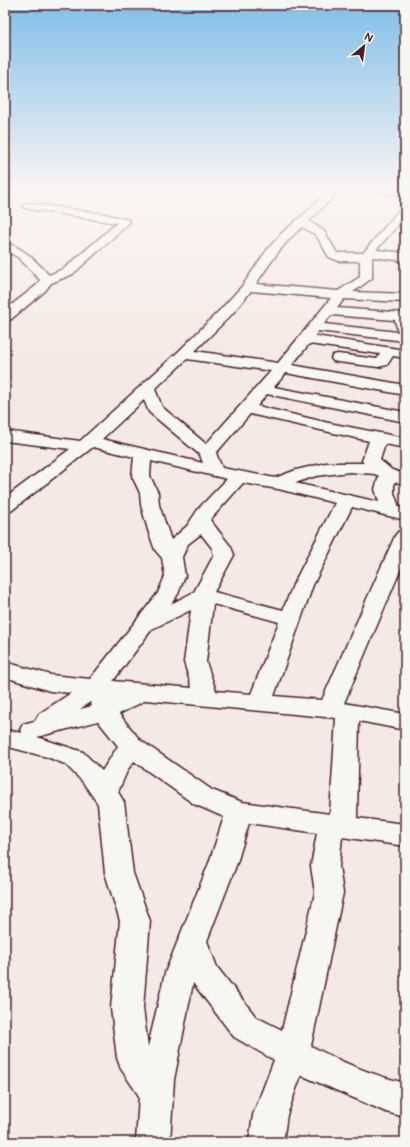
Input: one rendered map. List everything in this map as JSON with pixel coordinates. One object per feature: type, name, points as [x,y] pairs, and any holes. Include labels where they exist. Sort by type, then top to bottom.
[{"type":"street","points":[[5,317],[41,288],[47,280],[69,271],[99,244]]},
{"type":"street","points":[[5,507],[87,444],[184,354],[227,311],[248,286],[278,244]]},
{"type":"street","points":[[327,244],[333,255],[339,257],[367,255],[405,257]]},
{"type":"street","points":[[366,278],[367,255],[377,244]]},
{"type":"street","points":[[5,246],[25,256],[32,263],[36,271],[47,280]]},
{"type":"street","points":[[207,453],[282,368],[340,295],[366,278]]},
{"type":"street","points":[[366,278],[397,292],[403,298]]},
{"type":"street","points":[[248,286],[340,295],[403,298]]},
{"type":"street","points":[[327,311],[403,314],[405,337],[398,353],[378,363],[338,358]]},
{"type":"street","points":[[315,327],[405,337]]},
{"type":"street","points":[[306,339],[398,353]]},
{"type":"street","points":[[184,354],[282,368],[376,385],[402,385]]},
{"type":"street","points":[[357,408],[361,400],[374,389],[376,385]]},
{"type":"street","points":[[147,388],[155,409],[185,436],[207,453],[215,471]]},
{"type":"street","points":[[263,389],[405,417]]},
{"type":"street","points":[[246,408],[329,428],[405,443]]},
{"type":"street","points":[[5,436],[87,444],[143,454],[398,512]]},
{"type":"street","points":[[378,438],[371,461],[383,472],[383,486],[386,498],[398,512]]},
{"type":"street","points":[[143,454],[141,476],[149,494],[150,505],[157,530],[165,550],[172,558]]},
{"type":"street","points":[[277,484],[315,470],[347,466],[383,472],[405,479]]},
{"type":"street","points":[[15,736],[95,688],[168,594],[174,576],[172,558],[180,541],[201,521],[206,512],[239,477]]},
{"type":"street","points":[[260,702],[302,586],[346,500]]},
{"type":"street","points":[[201,521],[221,547],[224,555],[204,590],[195,662],[206,697]]},
{"type":"street","points":[[266,1142],[270,1115],[293,1053],[329,894],[324,874],[326,848],[338,825],[339,710],[405,536]]},
{"type":"street","points":[[143,625],[180,608],[198,597],[204,596],[291,619]]},
{"type":"street","points":[[5,669],[50,683],[339,710],[405,722]]},
{"type":"street","points":[[95,688],[106,714],[131,746],[203,797],[239,812],[405,835]]},
{"type":"street","points":[[15,736],[105,711],[142,692]]},
{"type":"street","points":[[15,736],[74,758],[91,774],[111,802],[119,873],[135,921],[127,1008],[133,1058],[156,1092]]},
{"type":"street","points":[[105,793],[117,766],[131,746]]},
{"type":"street","points":[[152,1142],[156,1092],[164,1045],[180,973],[222,863],[239,812]]},
{"type":"street","points":[[192,939],[205,975],[245,1027],[322,1069],[386,1095],[405,1100]]}]
